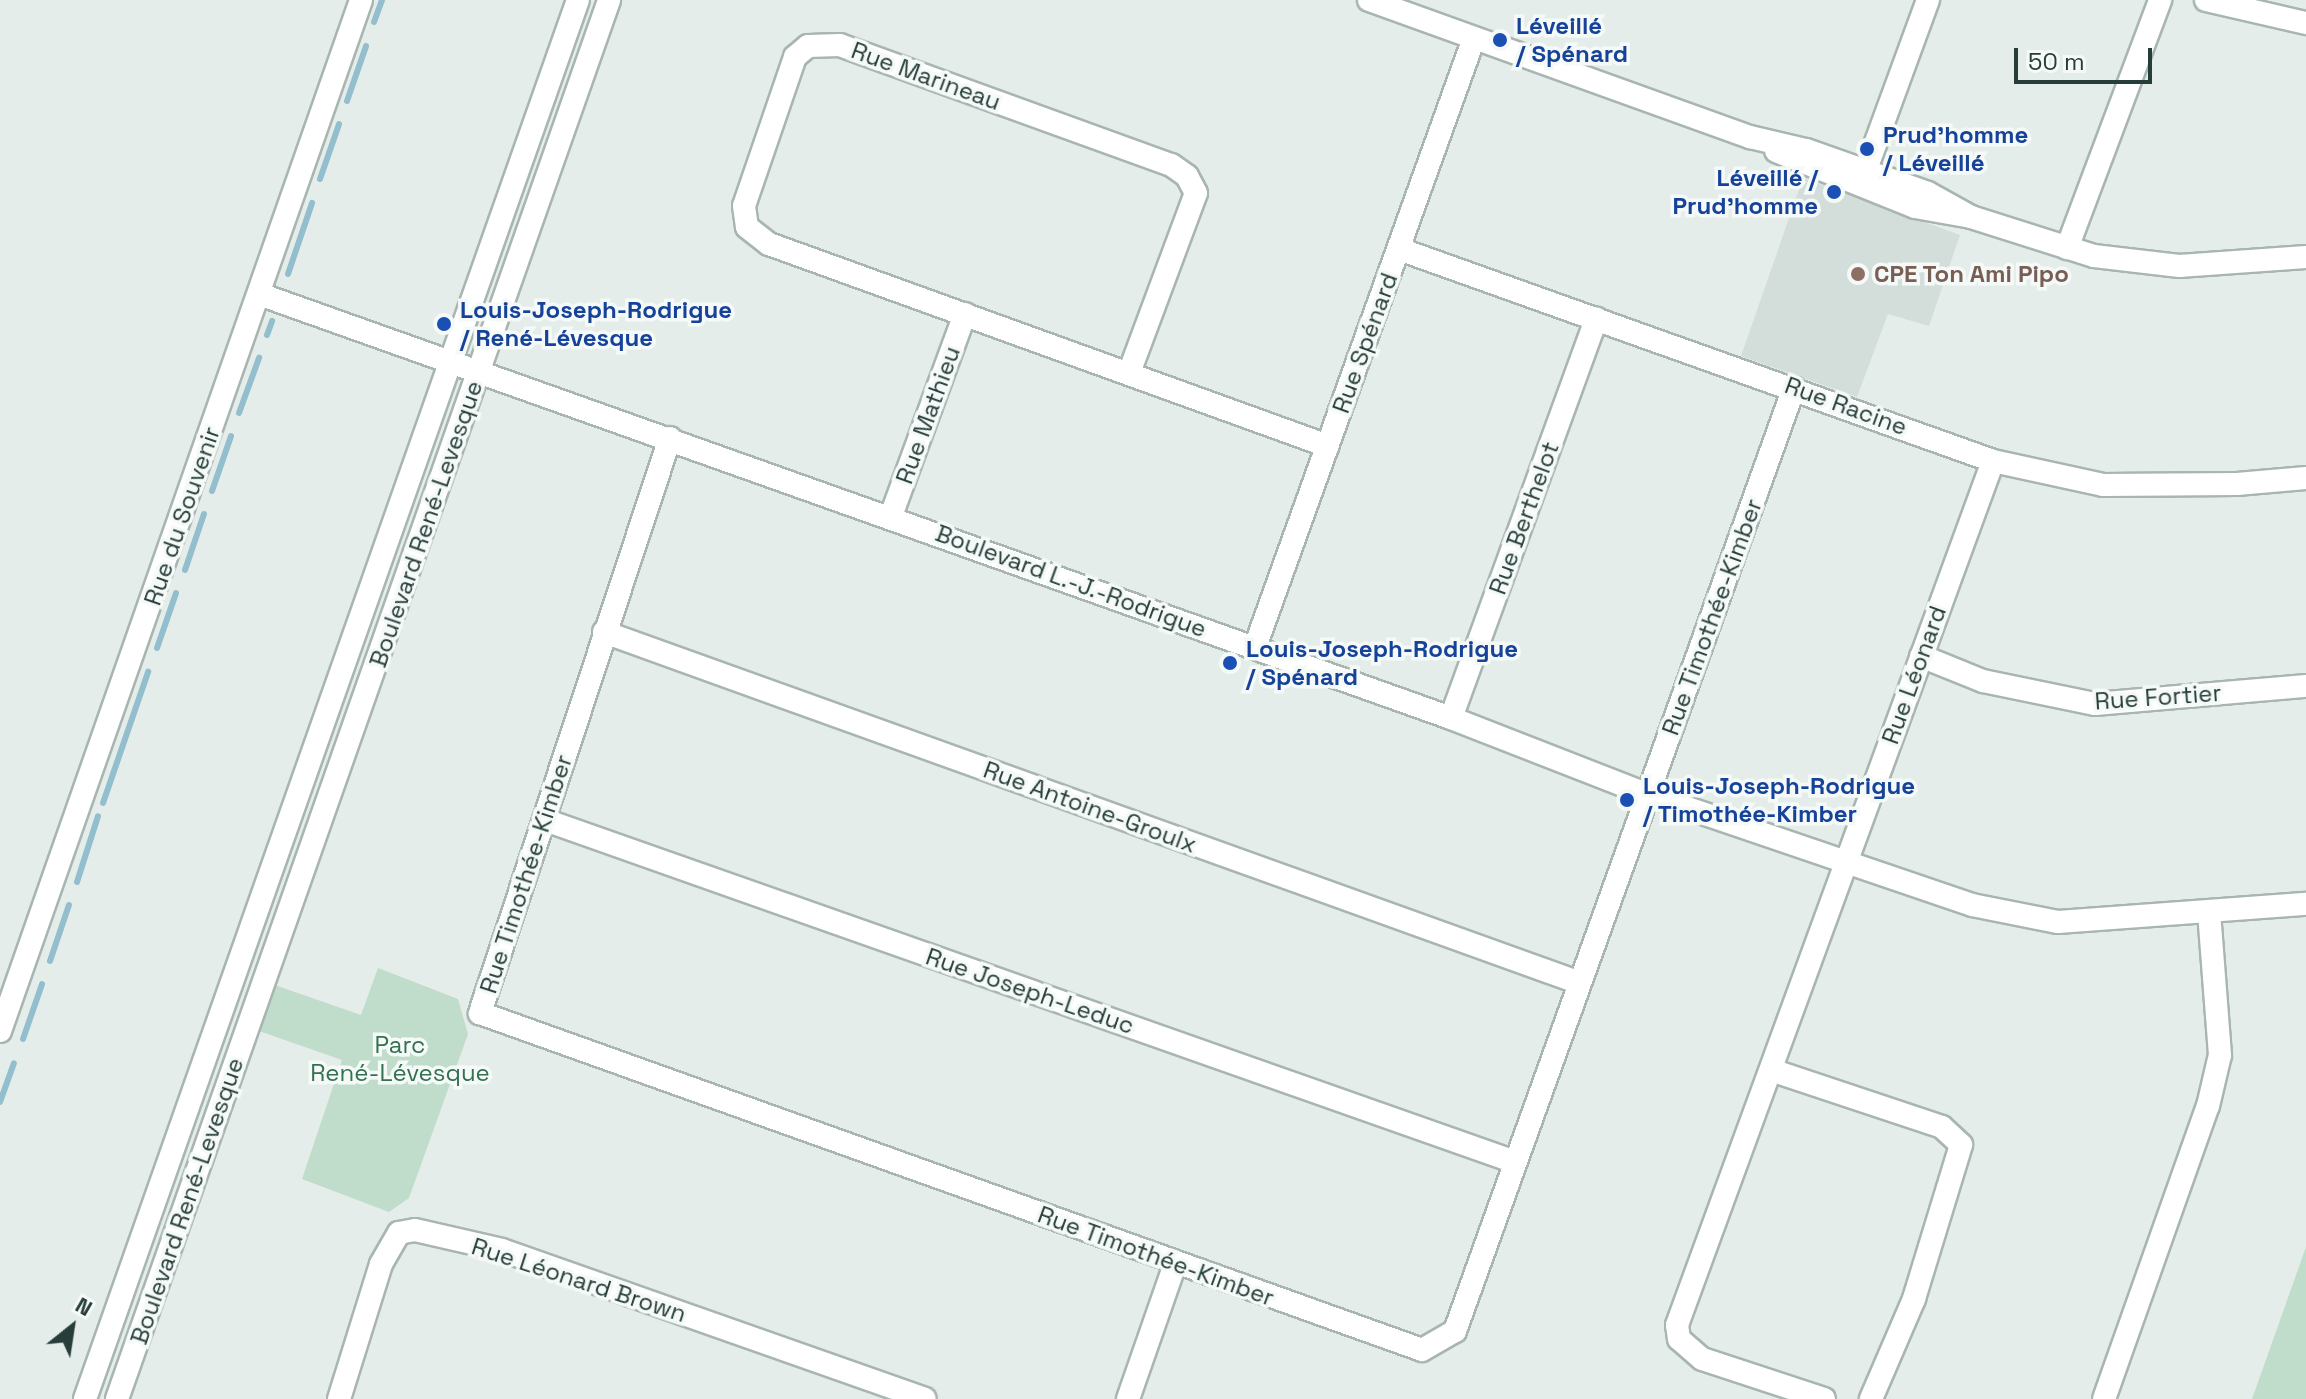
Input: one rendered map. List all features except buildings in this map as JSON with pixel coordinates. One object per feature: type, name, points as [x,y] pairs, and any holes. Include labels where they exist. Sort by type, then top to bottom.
[{"type":"street","name":"Rue du Souvenir","points":[[0,1031],[361,0]]},
{"type":"street","name":"Boulevard René-Levesque","points":[[85,1399],[578,0]]},
{"type":"street","name":"Boulevard René-Levesque","points":[[117,1399],[609,0]]},
{"type":"street","points":[[1369,0],[1863,179],[1944,200],[1971,217],[2067,248],[2179,266],[2306,257]]},
{"type":"street","points":[[1863,179],[1928,0]]},
{"type":"street","points":[[2067,248],[2160,0]]},
{"type":"street","points":[[2206,0],[2306,23]]},
{"type":"street","name":"Rue Spénard","points":[[1255,647],[1474,38]]},
{"type":"street","name":"Rue Marineau","points":[[1129,373],[1196,193],[1187,176],[1171,165],[840,45],[808,46],[795,57],[744,206],[747,227],[769,244],[1328,446]]},
{"type":"street","name":"Rue Racine","points":[[1399,249],[1993,461],[2103,485],[2237,484],[2306,478]]},
{"type":"street","name":"Boulevard L.-J.-Rodrigue","points":[[259,294],[891,516],[1451,718],[1649,795],[1846,864],[2034,920],[2209,913],[2306,904]]},
{"type":"street","name":"Rue Mathieu","points":[[891,516],[965,314]]},
{"type":"street","name":"Rue Berthelot","points":[[1451,718],[1596,319]]},
{"type":"street","name":"Rue Timothée-Kimber","points":[[670,438],[480,1013],[1422,1350],[1455,1331],[1577,982],[1649,795],[1794,388]]},
{"type":"street","name":"Rue Léonard","points":[[1824,1399],[1702,1359],[1679,1339],[1677,1325],[1993,461]]},
{"type":"street","name":"Rue Antoine-Groulx","points":[[604,632],[1577,982]]},
{"type":"street","name":"Rue Fortier","points":[[1921,656],[1983,681],[2095,704],[2306,686]]},
{"type":"street","name":"Rue Joseph-Leduc","points":[[545,820],[1515,1162]]},
{"type":"street","points":[[2104,1399],[2208,1106],[2220,1055],[2209,913]]},
{"type":"street","points":[[229,992],[256,1003]]},
{"type":"street","points":[[1771,1070],[1942,1127],[1961,1145],[1914,1299],[1871,1399]]},
{"type":"street","name":"Rue Léonard Brown","points":[[339,1399],[381,1264],[399,1233],[415,1230],[502,1250],[924,1399]]},
{"type":"street","points":[[1128,1399],[1175,1264]]},
{"type":"shaded area","name":"CPE Ton Ami Pipo","points":[[1803,178],[1960,235],[1929,326],[1888,314],[1857,397],[1741,356]]},
{"type":"green space","name":"Parc René-Lévesque","points":[[378,968],[458,999],[468,1034],[409,1198],[389,1212],[302,1179],[342,1060],[253,1029],[269,983],[361,1015]]},
{"type":"green space","points":[[2306,1247],[2306,1399],[2252,1399]]},
{"type":"waterway","points":[[374,22],[382,0]]},
{"type":"waterway","points":[[347,101],[366,46]]},
{"type":"waterway","points":[[320,179],[339,124]]},
{"type":"waterway","points":[[288,274],[312,203]]},
{"type":"waterway","points":[[267,335],[272,321]]},
{"type":"waterway","points":[[239,413],[259,358]]},
{"type":"waterway","points":[[212,491],[231,436]]},
{"type":"waterway","points":[[185,570],[204,514]]},
{"type":"waterway","points":[[157,648],[176,593]]},
{"type":"waterway","points":[[103,803],[148,672]]},
{"type":"waterway","points":[[77,882],[98,816]]},
{"type":"waterway","points":[[50,961],[69,905]]},
{"type":"waterway","points":[[23,1039],[42,984]]},
{"type":"waterway","points":[[0,1102],[14,1063]]},
{"type":"place","name":"Léveillé / Spénard","points":[[1500,40]]},
{"type":"place","name":"Prud'homme / Léveillé","points":[[1867,149]]},
{"type":"place","name":"Léveillé / Prud'homme","points":[[1834,192]]},
{"type":"place","name":"CPE Ton Ami Pipo","points":[[1858,274]]},
{"type":"place","name":"Louis-Joseph-Rodrigue / René-Lévesque","points":[[444,324]]},
{"type":"place","name":"Louis-Joseph-Rodrigue / Spénard","points":[[1230,663]]},
{"type":"place","name":"Louis-Joseph-Rodrigue / Timothée-Kimber","points":[[1627,800]]}]
